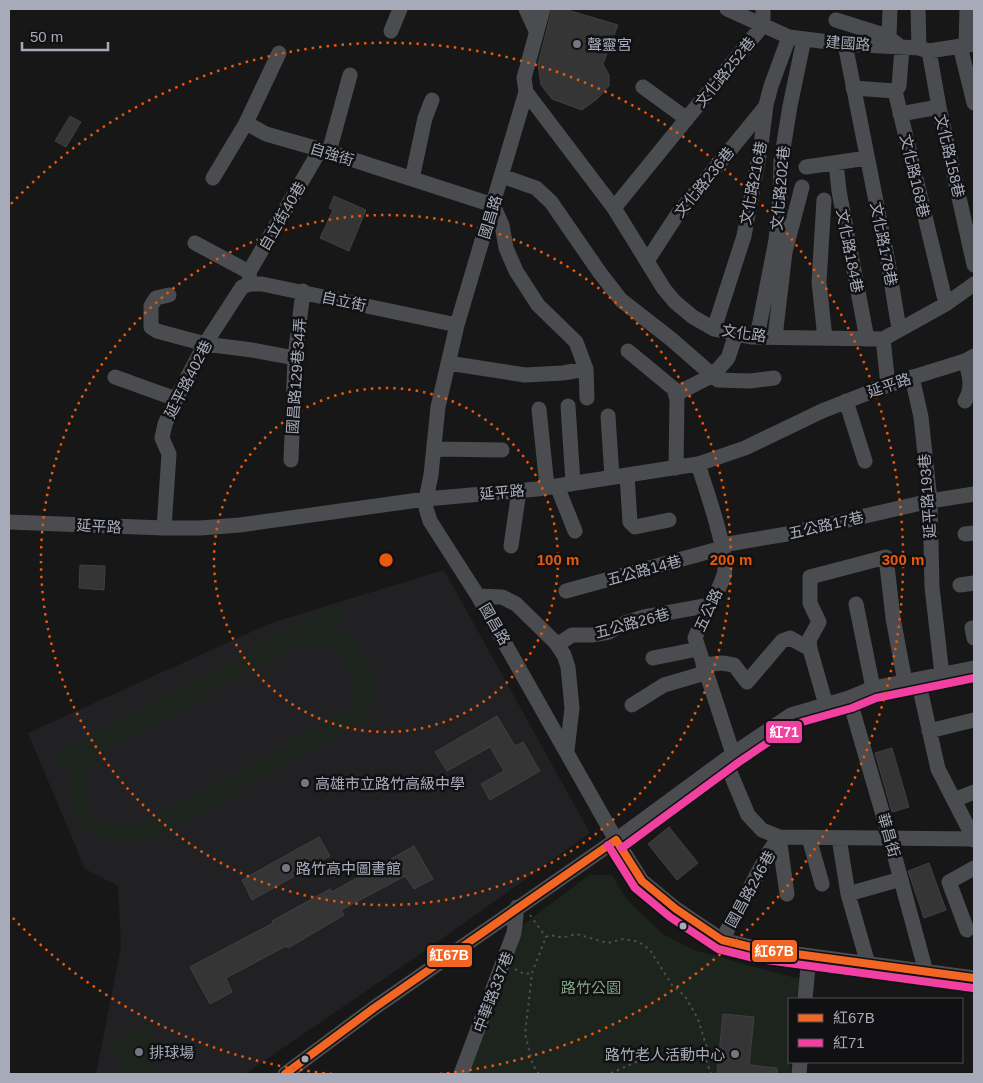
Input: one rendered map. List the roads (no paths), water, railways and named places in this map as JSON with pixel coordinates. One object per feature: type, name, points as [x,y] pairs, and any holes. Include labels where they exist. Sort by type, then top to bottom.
[{"type":"street","points":[[391,31],[400,9]]},
{"type":"street","points":[[526,9],[536,31]]},
{"type":"street","name":"國昌路","points":[[543,9],[524,78],[526,92],[457,325],[438,407],[426,499],[426,508],[430,521],[478,596],[616,840],[642,881],[676,909],[722,940],[809,956],[974,978]]},
{"type":"street","name":"建國路","points":[[726,9],[789,37],[839,44],[924,50],[967,45]]},
{"type":"street","points":[[763,25],[764,9]]},
{"type":"street","points":[[889,37],[890,9]]},
{"type":"street","name":"文化路158巷","points":[[918,9],[924,50],[939,106],[974,265]]},
{"type":"street","points":[[966,9],[967,45],[974,103]]},
{"type":"street","points":[[837,14],[889,37],[902,48]]},
{"type":"street","name":"文化路178巷","points":[[837,14],[839,44],[853,88],[899,329]]},
{"type":"street","name":"文化路252巷","points":[[614,208],[763,25]]},
{"type":"street","name":"文化路216巷","points":[[714,329],[744,236],[761,145],[766,105],[789,37]]},
{"type":"street","name":"文化路202巷","points":[[757,337],[776,240],[781,161],[804,39]]},
{"type":"street","name":"文化路168巷","points":[[902,48],[899,86],[895,91],[946,304]]},
{"type":"street","points":[[213,178],[246,123],[279,53]]},
{"type":"street","name":"自立街40巷","points":[[250,278],[325,151],[350,75]]},
{"type":"street","name":"文化路252巷","points":[[643,87],[686,119]]},
{"type":"street","points":[[853,88],[895,91]]},
{"type":"street","name":"文化路","points":[[526,92],[614,208],[664,289],[674,302],[693,317],[714,329],[757,337],[875,339]]},
{"type":"street","points":[[412,179],[425,118],[432,100]]},
{"type":"street","name":"文化路236巷","points":[[647,261],[677,215],[766,105]]},
{"type":"street","points":[[900,114],[939,106]]},
{"type":"street","name":"自強街","points":[[246,123],[266,134],[493,205]]},
{"type":"street","points":[[806,167],[867,158]]},
{"type":"street","name":"文化路184巷","points":[[836,163],[839,191],[875,339],[888,384]]},
{"type":"street","points":[[502,176],[536,188],[551,202],[621,300],[672,339],[718,380],[750,381],[774,378]]},
{"type":"street","points":[[775,337],[786,252],[802,187]]},
{"type":"street","points":[[824,200],[819,282],[825,338]]},
{"type":"street","points":[[493,205],[502,225],[506,248],[516,270],[538,305],[576,342],[586,369],[587,398]]},
{"type":"street","points":[[195,243],[250,278]]},
{"type":"street","name":"自立街","points":[[250,278],[262,284],[303,291],[457,325]]},
{"type":"street","name":"延平路402巷","points":[[164,528],[169,454],[162,438],[176,399],[205,344],[236,295],[250,278]]},
{"type":"street","points":[[875,339],[899,329],[946,304],[974,284]]},
{"type":"street","name":"國昌路129巷34弄","points":[[291,460],[295,358],[303,291]]},
{"type":"street","points":[[169,295],[156,298],[151,306],[151,327],[157,332],[205,344],[295,358]]},
{"type":"street","points":[[676,394],[713,375],[728,358],[736,334]]},
{"type":"street","points":[[628,350],[674,389],[676,394],[676,468]]},
{"type":"street","points":[[964,401],[969,394],[970,358]]},
{"type":"street","name":"延平路","points":[[9,522],[164,528],[240,525],[426,499],[552,487],[676,468],[698,464],[745,448],[822,411],[888,384],[970,358]]},
{"type":"street","points":[[448,363],[525,375],[563,373],[586,369]]},
{"type":"street","points":[[115,377],[176,399]]},
{"type":"street","name":"延平路193巷","points":[[912,377],[921,417],[930,501],[932,587],[942,676]]},
{"type":"street","points":[[846,401],[864,460]]},
{"type":"street","points":[[568,406],[573,483]]},
{"type":"street","points":[[539,409],[552,487],[574,531]]},
{"type":"street","points":[[608,416],[612,477]]},
{"type":"street","points":[[434,449],[502,450]]},
{"type":"street","name":"五公路","points":[[698,464],[726,563],[724,575],[695,638],[729,757],[748,815],[762,830],[779,837]]},
{"type":"street","points":[[627,475],[630,522],[635,527],[669,520]]},
{"type":"street","points":[[511,546],[519,491]]},
{"type":"street","name":"五公路17巷","points":[[722,546],[787,534],[930,501],[974,494]]},
{"type":"street","name":"五公路14巷","points":[[566,591],[722,546]]},
{"type":"street","points":[[787,894],[779,837],[974,840],[938,769],[929,731],[893,618],[886,557],[810,577],[810,602],[819,622],[809,640],[810,649],[826,704]]},
{"type":"street","points":[[478,596],[502,597],[516,604],[557,645],[568,667],[572,708],[567,752]]},
{"type":"street","points":[[856,604],[873,688]]},
{"type":"street","name":"五公路26巷","points":[[557,645],[572,635],[592,635],[609,632],[625,623],[644,617],[710,605]]},
{"type":"street","points":[[632,705],[664,685],[722,663],[734,665],[747,682],[782,641],[790,638],[810,649]]},
{"type":"street","points":[[653,658],[698,649]]},
{"type":"street","points":[[285,1074],[374,1008],[616,840],[729,757],[791,715],[849,698],[873,688],[942,676],[974,668]]},
{"type":"street","name":"華昌街","points":[[849,698],[890,838],[926,972]]},
{"type":"street","points":[[929,731],[974,720]]},
{"type":"street","points":[[954,800],[974,792]]},
{"type":"street","name":"國昌路246巷","points":[[722,940],[779,837]]},
{"type":"street","points":[[809,838],[822,884]]},
{"type":"street","points":[[839,838],[848,894],[868,964]]},
{"type":"street","points":[[967,930],[949,882],[974,868]]},
{"type":"street","points":[[848,894],[901,879]]},
{"type":"street","name":"中華路337巷","points":[[461,1074],[514,933],[520,905]]},
{"type":"street","points":[[805,998],[809,956]]},
{"type":"place","name":"聲靈宮","points":[[577,44]]},
{"type":"place","name":"高雄市立路竹高級中學","points":[[305,783]]},
{"type":"place","name":"路竹高中圖書館","points":[[286,868]]},
{"type":"place","name":"排球場","points":[[139,1052]]},
{"type":"place","name":"路竹老人活動中心","points":[[735,1054]]},
{"type":"park label","name":"路竹公園","points":[[591,987]]}]
